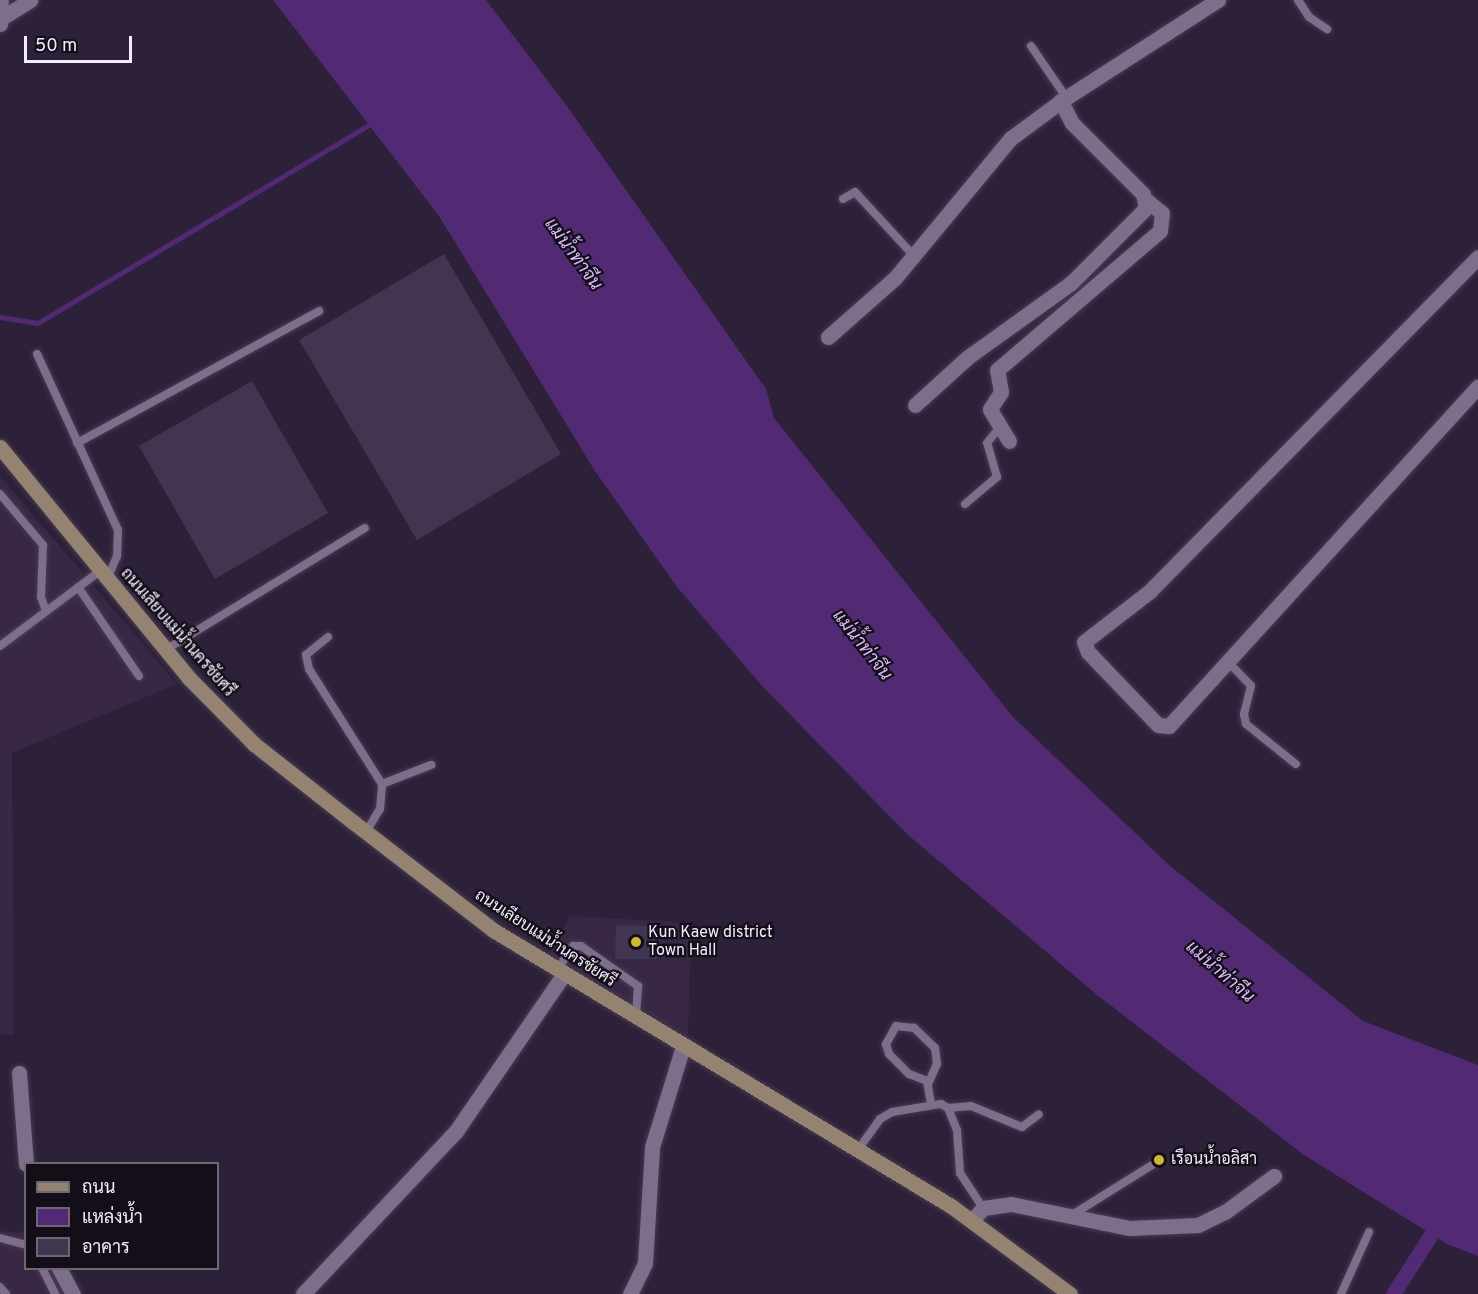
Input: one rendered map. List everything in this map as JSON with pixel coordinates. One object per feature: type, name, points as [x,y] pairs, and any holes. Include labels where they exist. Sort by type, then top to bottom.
[{"type":"main road","name":"ถนนเลียบแม่น้ำนครชัยศรี","points":[[0,447],[165,650],[255,744],[366,832],[493,930],[636,1019],[972,1220],[1071,1294]]},
{"type":"street","points":[[0,24],[1,0]]},
{"type":"street","points":[[0,19],[30,0]]},
{"type":"street","points":[[828,337],[914,256],[1011,138],[1064,99],[1218,0]]},
{"type":"street","points":[[1009,441],[990,410],[1001,392],[997,370],[1160,231],[1162,213],[1147,201],[1072,123],[1064,99]]},
{"type":"street","points":[[915,405],[961,362],[1096,261],[1141,216],[1147,201]]},
{"type":"street","points":[[1478,257],[1150,591],[1084,642],[1116,683],[1164,726],[1177,720],[1231,665],[1478,387]]},
{"type":"street","points":[[303,1294],[456,1131],[561,972]]},
{"type":"street","points":[[630,1294],[645,1263],[652,1147],[683,1046]]},
{"type":"street","points":[[18,1073],[26,1162]]},
{"type":"street","points":[[972,1220],[983,1208],[1011,1204],[1068,1218],[1129,1228],[1198,1225],[1225,1212],[1274,1176]]},
{"type":"street","points":[[60,1270],[73,1294]]},
{"type":"lane","points":[[1298,0],[1309,17],[1327,28]]},
{"type":"lane","points":[[1031,46],[1064,99]]},
{"type":"lane","points":[[843,199],[855,192],[914,256]]},
{"type":"lane","points":[[77,443],[319,311]]},
{"type":"lane","points":[[0,646],[78,587],[103,575],[117,556],[118,530],[37,354]]},
{"type":"lane","points":[[965,504],[997,477],[987,443],[999,428]]},
{"type":"lane","points":[[0,494],[43,546],[41,597],[46,611]]},
{"type":"lane","points":[[165,650],[365,528]]},
{"type":"lane","points":[[78,587],[139,676]]},
{"type":"lane","points":[[328,637],[306,655],[309,669],[382,784],[380,809],[366,832]]},
{"type":"lane","points":[[1231,665],[1248,682],[1252,692],[1244,714],[1246,724],[1296,764]]},
{"type":"lane","points":[[382,784],[431,765]]},
{"type":"lane","points":[[561,972],[573,946],[581,946],[638,986],[641,995],[636,1019]]},
{"type":"lane","points":[[928,1084],[909,1074],[889,1054],[886,1044],[896,1026],[914,1028],[935,1048],[937,1064],[928,1084],[931,1103]]},
{"type":"lane","points":[[856,1152],[880,1119],[931,1103],[948,1108],[971,1106],[1022,1127],[1039,1114]]},
{"type":"lane","points":[[948,1108],[957,1130],[960,1173],[983,1208]]},
{"type":"lane","points":[[1068,1218],[1160,1160]]},
{"type":"lane","points":[[1341,1294],[1369,1232]]},
{"type":"lane","points":[[0,1239],[24,1245]]},
{"type":"lane","points":[[43,1270],[55,1294]]},
{"type":"lane","points":[[0,1287],[6,1294]]},
{"type":"shaded area","points":[[0,476],[177,684],[12,753],[14,1035],[0,1034]]},
{"type":"shaded area","points":[[570,916],[691,923],[688,1037],[549,955]]},
{"type":"shaded area","points":[[24,1231],[24,1270],[52,1270],[64,1294],[0,1294],[0,1233]]},
{"type":"water","name":"แม่น้ำท่าจีน","points":[[273,0],[486,0],[564,102],[766,389],[774,418],[1013,717],[1169,865],[1363,1021],[1478,1065],[1478,1256],[1447,1244],[1304,1155],[1096,994],[908,835],[764,688],[677,587],[595,471],[439,216]]},
{"type":"building","points":[[444,254],[561,454],[417,540],[299,340]]},
{"type":"building","points":[[252,381],[328,513],[215,579],[139,446]]},
{"type":"building","name":"Kun Kaew district Town Hall","points":[[616,925],[657,926],[656,959],[615,959]]},
{"type":"waterway","points":[[0,317],[38,323],[372,123]]},
{"type":"waterway","points":[[1393,1294],[1442,1217]]},
{"type":"place","name":"Kun Kaew district Town Hall","points":[[636,942]]},
{"type":"place","name":"เรือนน้ำอลิสา","points":[[1159,1160]]}]
